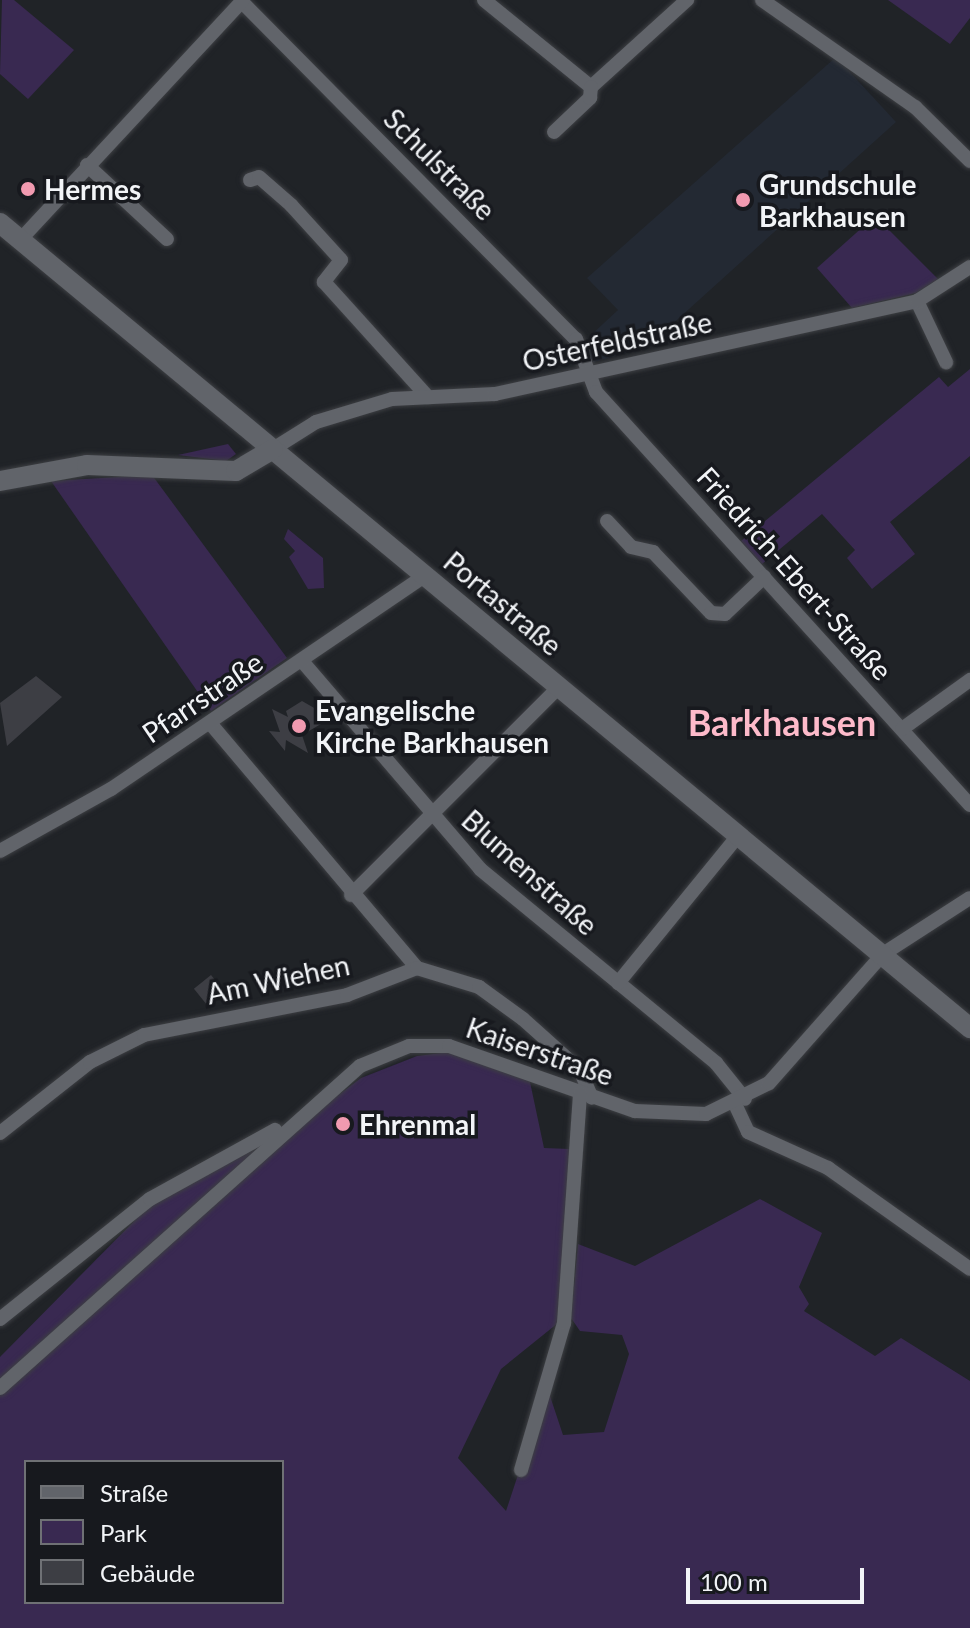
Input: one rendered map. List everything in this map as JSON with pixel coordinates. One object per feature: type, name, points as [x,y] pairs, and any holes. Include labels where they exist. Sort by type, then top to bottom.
[{"type":"main road","name":"Portastraße","points":[[0,223],[970,1028]]},
{"type":"main road","points":[[0,481],[97,464],[236,471],[273,449]]},
{"type":"street","points":[[484,0],[591,87]]},
{"type":"street","points":[[554,132],[590,98],[591,87],[687,0]]},
{"type":"street","points":[[762,0],[915,107],[970,161]]},
{"type":"street","points":[[21,239],[242,1]]},
{"type":"street","name":"Schulstraße","points":[[242,1],[576,339],[585,373]]},
{"type":"street","points":[[87,165],[167,239]]},
{"type":"street","points":[[250,180],[259,177],[291,205],[341,260],[324,282],[428,397]]},
{"type":"street","name":"Osterfeldstraße","points":[[273,449],[316,422],[392,399],[495,394],[917,301],[970,267]]},
{"type":"street","points":[[917,301],[946,362]]},
{"type":"street","name":"Friedrich-Ebert-Straße","points":[[585,373],[970,805]]},
{"type":"street","points":[[607,521],[631,547],[653,552],[711,613],[725,614],[764,577]]},
{"type":"street","name":"Pfarrstraße","points":[[0,851],[47,829],[210,723],[426,575]]},
{"type":"street","name":"Blumenstraße","points":[[302,661],[427,814],[480,869],[716,1063],[740,1102],[748,1132],[828,1168],[970,1269]]},
{"type":"street","points":[[902,729],[970,680]]},
{"type":"street","points":[[351,895],[427,814],[559,687]]},
{"type":"street","points":[[210,723],[351,895],[417,968],[479,987],[523,1019],[580,1070],[586,1096],[564,1323],[521,1470]]},
{"type":"street","points":[[618,983],[738,836]]},
{"type":"street","name":"Kaiserstraße","points":[[0,1388],[284,1126],[360,1066],[419,1045],[465,1050],[586,1096],[676,1117],[740,1102],[787,1065],[883,954],[970,898]]},
{"type":"street","name":"Am Wiehen","points":[[0,1133],[90,1062],[144,1035],[347,995],[417,968]]},
{"type":"street","points":[[0,1319],[150,1199],[284,1126]]},
{"type":"shaded area","name":"Grundschule Barkhausen","points":[[836,57],[896,122],[647,347],[590,363],[591,335],[618,310],[587,278]]},
{"type":"green space","points":[[2,0],[14,0],[74,50],[28,99],[0,74]]},
{"type":"green space","points":[[888,0],[970,0],[970,18],[950,44]]},
{"type":"green space","points":[[875,216],[938,279],[916,293],[852,308],[817,268]]},
{"type":"green space","points":[[970,369],[970,456],[890,522],[915,554],[872,589],[847,558],[855,550],[822,514],[762,564],[741,541],[939,377],[948,387]]},
{"type":"green space","points":[[228,444],[236,454],[226,461],[178,455]]},
{"type":"green space","points":[[152,475],[287,658],[211,711],[51,481]]},
{"type":"green space","points":[[288,529],[323,558],[324,588],[308,589],[289,557],[295,551],[284,539]]},
{"type":"green space","points":[[449,1052],[530,1082],[544,1148],[570,1149],[558,1323],[501,1369],[458,1458],[506,1511],[547,1387],[563,1435],[604,1432],[629,1354],[622,1335],[580,1331],[571,1318],[578,1244],[635,1266],[760,1199],[822,1233],[799,1287],[809,1304],[804,1311],[875,1356],[901,1338],[970,1381],[970,1628],[0,1628],[0,1357],[152,1203],[289,1132],[361,1078],[417,1056]]},
{"type":"building","points":[[36,676],[62,697],[7,746],[0,703]]},
{"type":"building","name":"Evangelische Kirche Barkhausen","points":[[302,701],[323,713],[321,724],[302,735],[308,753],[286,740],[285,751],[269,731],[280,732],[272,709],[288,717],[286,711]]},
{"type":"building","points":[[211,975],[223,990],[206,1004],[194,989]]},
{"type":"place","name":"Hermes","points":[[28,189]]},
{"type":"place","name":"Grundschule Barkhausen","points":[[743,200]]},
{"type":"place","name":"Evangelische Kirche Barkhausen","points":[[299,726]]},
{"type":"place","name":"Ehrenmal","points":[[343,1124]]},
{"type":"district","name":"Barkhausen","points":[[782,723]]}]
